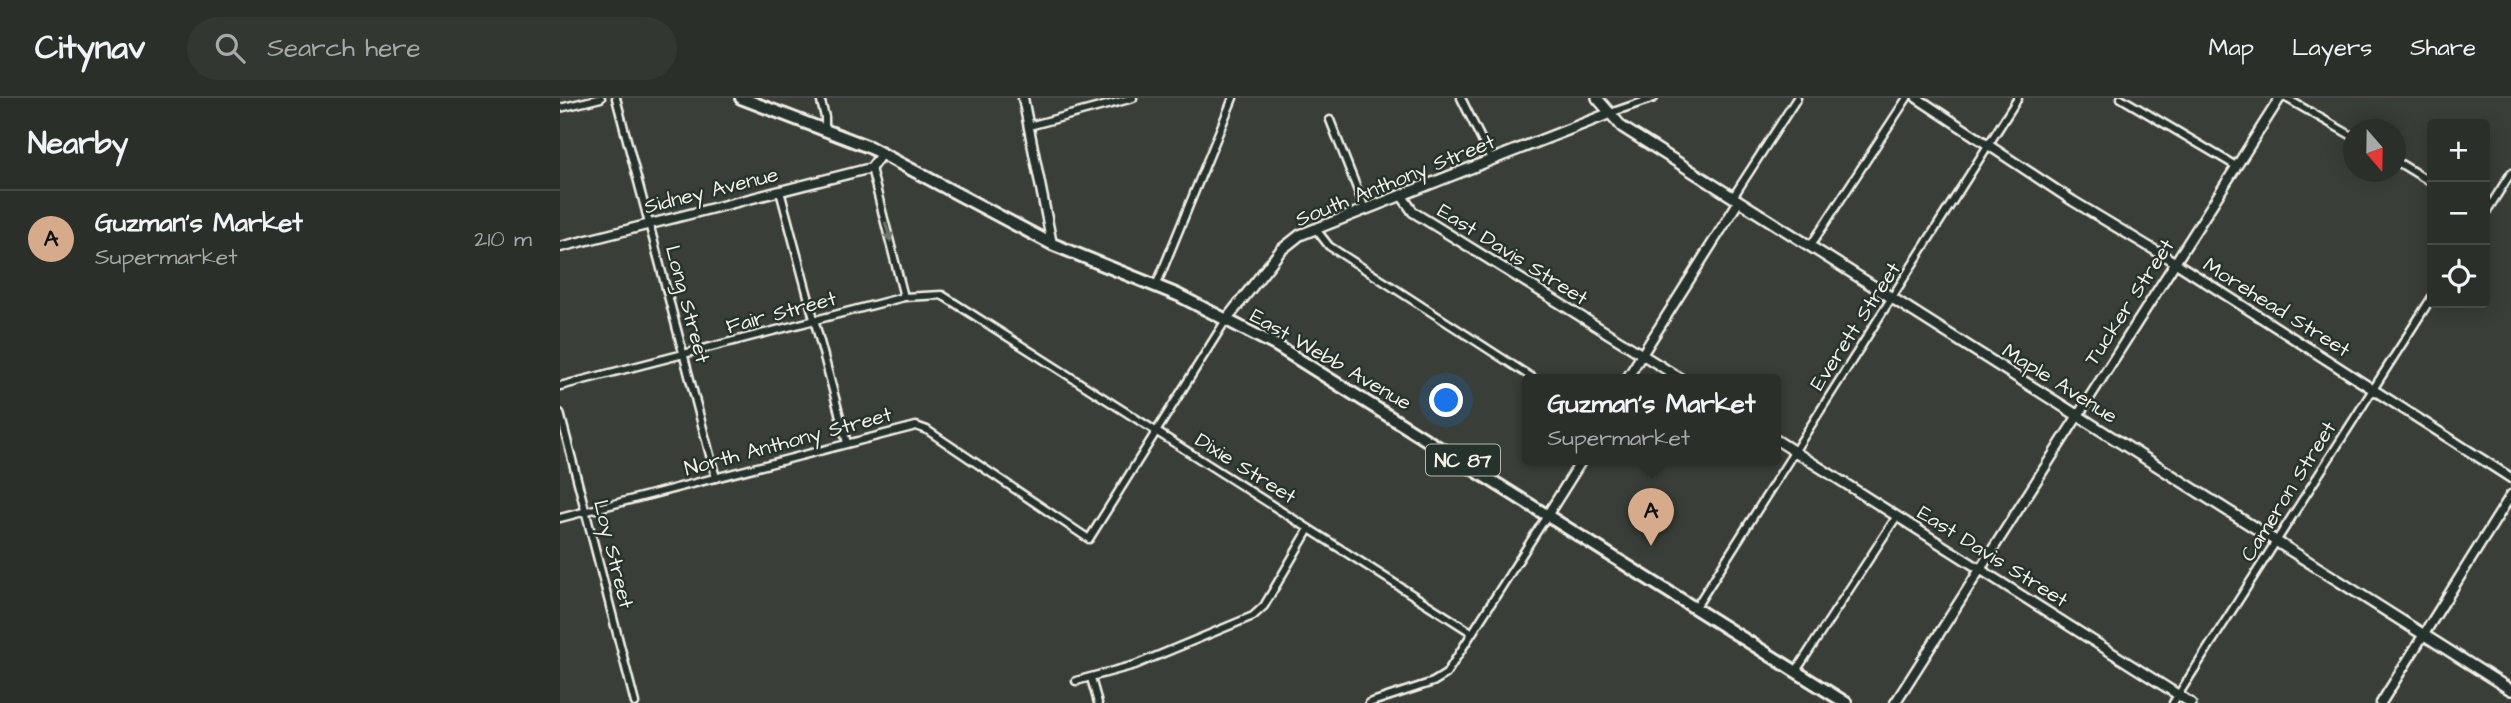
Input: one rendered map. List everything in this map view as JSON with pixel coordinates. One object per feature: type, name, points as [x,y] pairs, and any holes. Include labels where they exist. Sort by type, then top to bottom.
[{"type":"highway","name":"East Webb Avenue","points":[[741,98],[825,128],[882,153],[1052,244],[1156,286],[1226,320],[1329,376],[1846,703]]},
{"type":"main road","name":"Maple Avenue","points":[[1597,98],[1608,114],[1622,127],[2423,637],[2511,690]]},
{"type":"main road","name":"South Anthony Street","points":[[1226,320],[1281,250],[1300,235],[1608,114]]},
{"type":"street","points":[[560,108],[601,98]]},
{"type":"street","name":"Long Street","points":[[616,98],[716,478]]},
{"type":"street","points":[[820,98],[825,128]]},
{"type":"street","points":[[1023,98],[1052,244]]},
{"type":"street","points":[[1029,126],[1133,98]]},
{"type":"street","points":[[1156,286],[1233,98]]},
{"type":"street","points":[[1461,98],[1491,159]]},
{"type":"street","points":[[1608,114],[1654,98]]},
{"type":"street","points":[[1630,374],[1797,98]]},
{"type":"street","points":[[1811,245],[1907,98]]},
{"type":"street","name":"Morehead Street","points":[[1917,98],[2511,478]]},
{"type":"street","name":"Everett Street","points":[[1696,607],[2018,98]]},
{"type":"street","points":[[2120,98],[2236,166]]},
{"type":"street","points":[[2283,98],[2343,131]]},
{"type":"street","name":"Tucker Street","points":[[1895,703],[2236,166],[2283,98]]},
{"type":"street","points":[[1329,120],[1365,209]]},
{"type":"street","points":[[882,153],[871,168],[904,297]]},
{"type":"street","points":[[2406,167],[2430,182]]},
{"type":"street","name":"Sidney Avenue","points":[[560,247],[871,168]]},
{"type":"street","points":[[2490,205],[2511,173]]},
{"type":"street","points":[[780,191],[847,443]]},
{"type":"street","name":"East Davis Street","points":[[1402,196],[1413,212],[1672,374]]},
{"type":"street","points":[[1315,229],[1329,246],[1527,374]]},
{"type":"street","name":"Fair Street","points":[[560,386],[904,297],[942,295],[1002,332]]},
{"type":"street","name":"Cameron Street","points":[[2176,699],[2427,305]]},
{"type":"street","name":"North Anthony Street","points":[[560,518],[909,427],[923,428],[1089,539],[1226,320]]},
{"type":"street","name":"Dixie Street","points":[[1002,332],[1156,434],[1471,632]]},
{"type":"street","name":"Loy Street","points":[[560,413],[635,703]]},
{"type":"street","name":"East Davis Street","points":[[1781,443],[1980,568],[2176,699],[2191,703]]},
{"type":"street","points":[[1369,703],[1441,677],[1451,666],[1579,465]]},
{"type":"street","points":[[2381,703],[2511,495]]},
{"type":"street","points":[[1796,671],[1897,516]]},
{"type":"street","points":[[1076,681],[1157,657],[1257,613],[1282,578],[1309,529]]},
{"type":"street","points":[[1091,678],[1098,703]]},
{"type":"place","name":"Guzman's Market","points":[[1651,546]]}]
